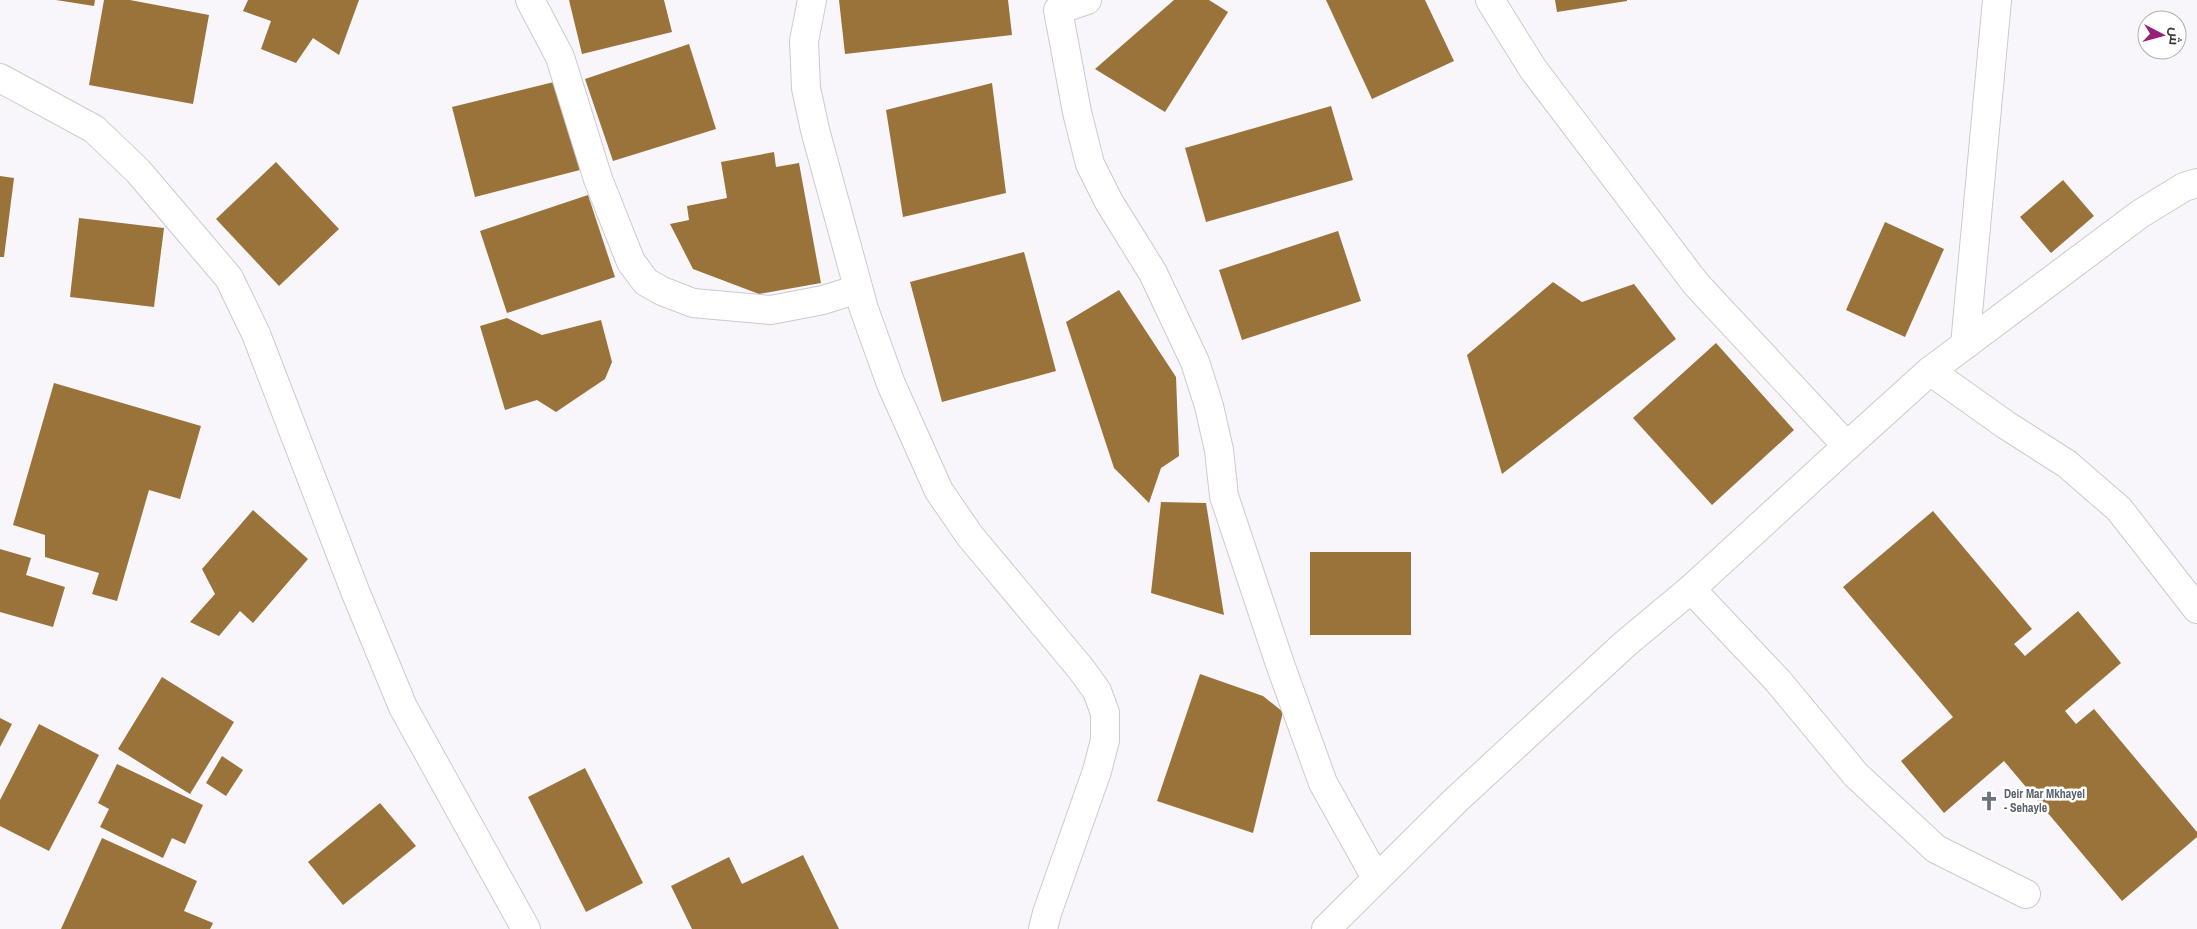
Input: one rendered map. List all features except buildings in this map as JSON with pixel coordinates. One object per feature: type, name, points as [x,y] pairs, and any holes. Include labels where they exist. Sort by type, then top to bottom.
[{"type":"street","points":[[530,0],[560,57],[598,179],[632,262],[646,282],[662,291],[693,303],[771,310],[823,300],[858,289]]},
{"type":"street","points":[[812,0],[804,40],[806,88],[815,130],[858,289],[891,384],[939,492],[976,543],[1081,669],[1097,691],[1105,713],[1105,740],[1097,771],[1043,929]]},
{"type":"street","points":[[1087,0],[1056,5],[1077,112],[1090,164],[1109,202],[1161,289],[1195,362],[1210,406],[1219,450],[1224,496],[1280,664],[1323,783],[1376,878]]},
{"type":"street","points":[[1490,0],[1533,69],[1696,284],[1847,446]]},
{"type":"street","points":[[1965,345],[1997,0]]},
{"type":"street","points":[[0,78],[94,129],[138,171],[229,278],[256,334],[355,591],[403,706],[526,929]]},
{"type":"street","points":[[1326,929],[1456,800],[1624,644],[1691,589],[1930,371],[2140,214],[2184,187],[2197,183]]},
{"type":"street","points":[[1930,371],[2006,425],[2067,464],[2119,509],[2197,609]]},
{"type":"street","points":[[1691,589],[1778,681],[1856,775],[1936,849],[2026,894]]},
{"type":"place","name":"Deir Mar Mkhayel - Sehayle","points":[[1989,801]]}]
